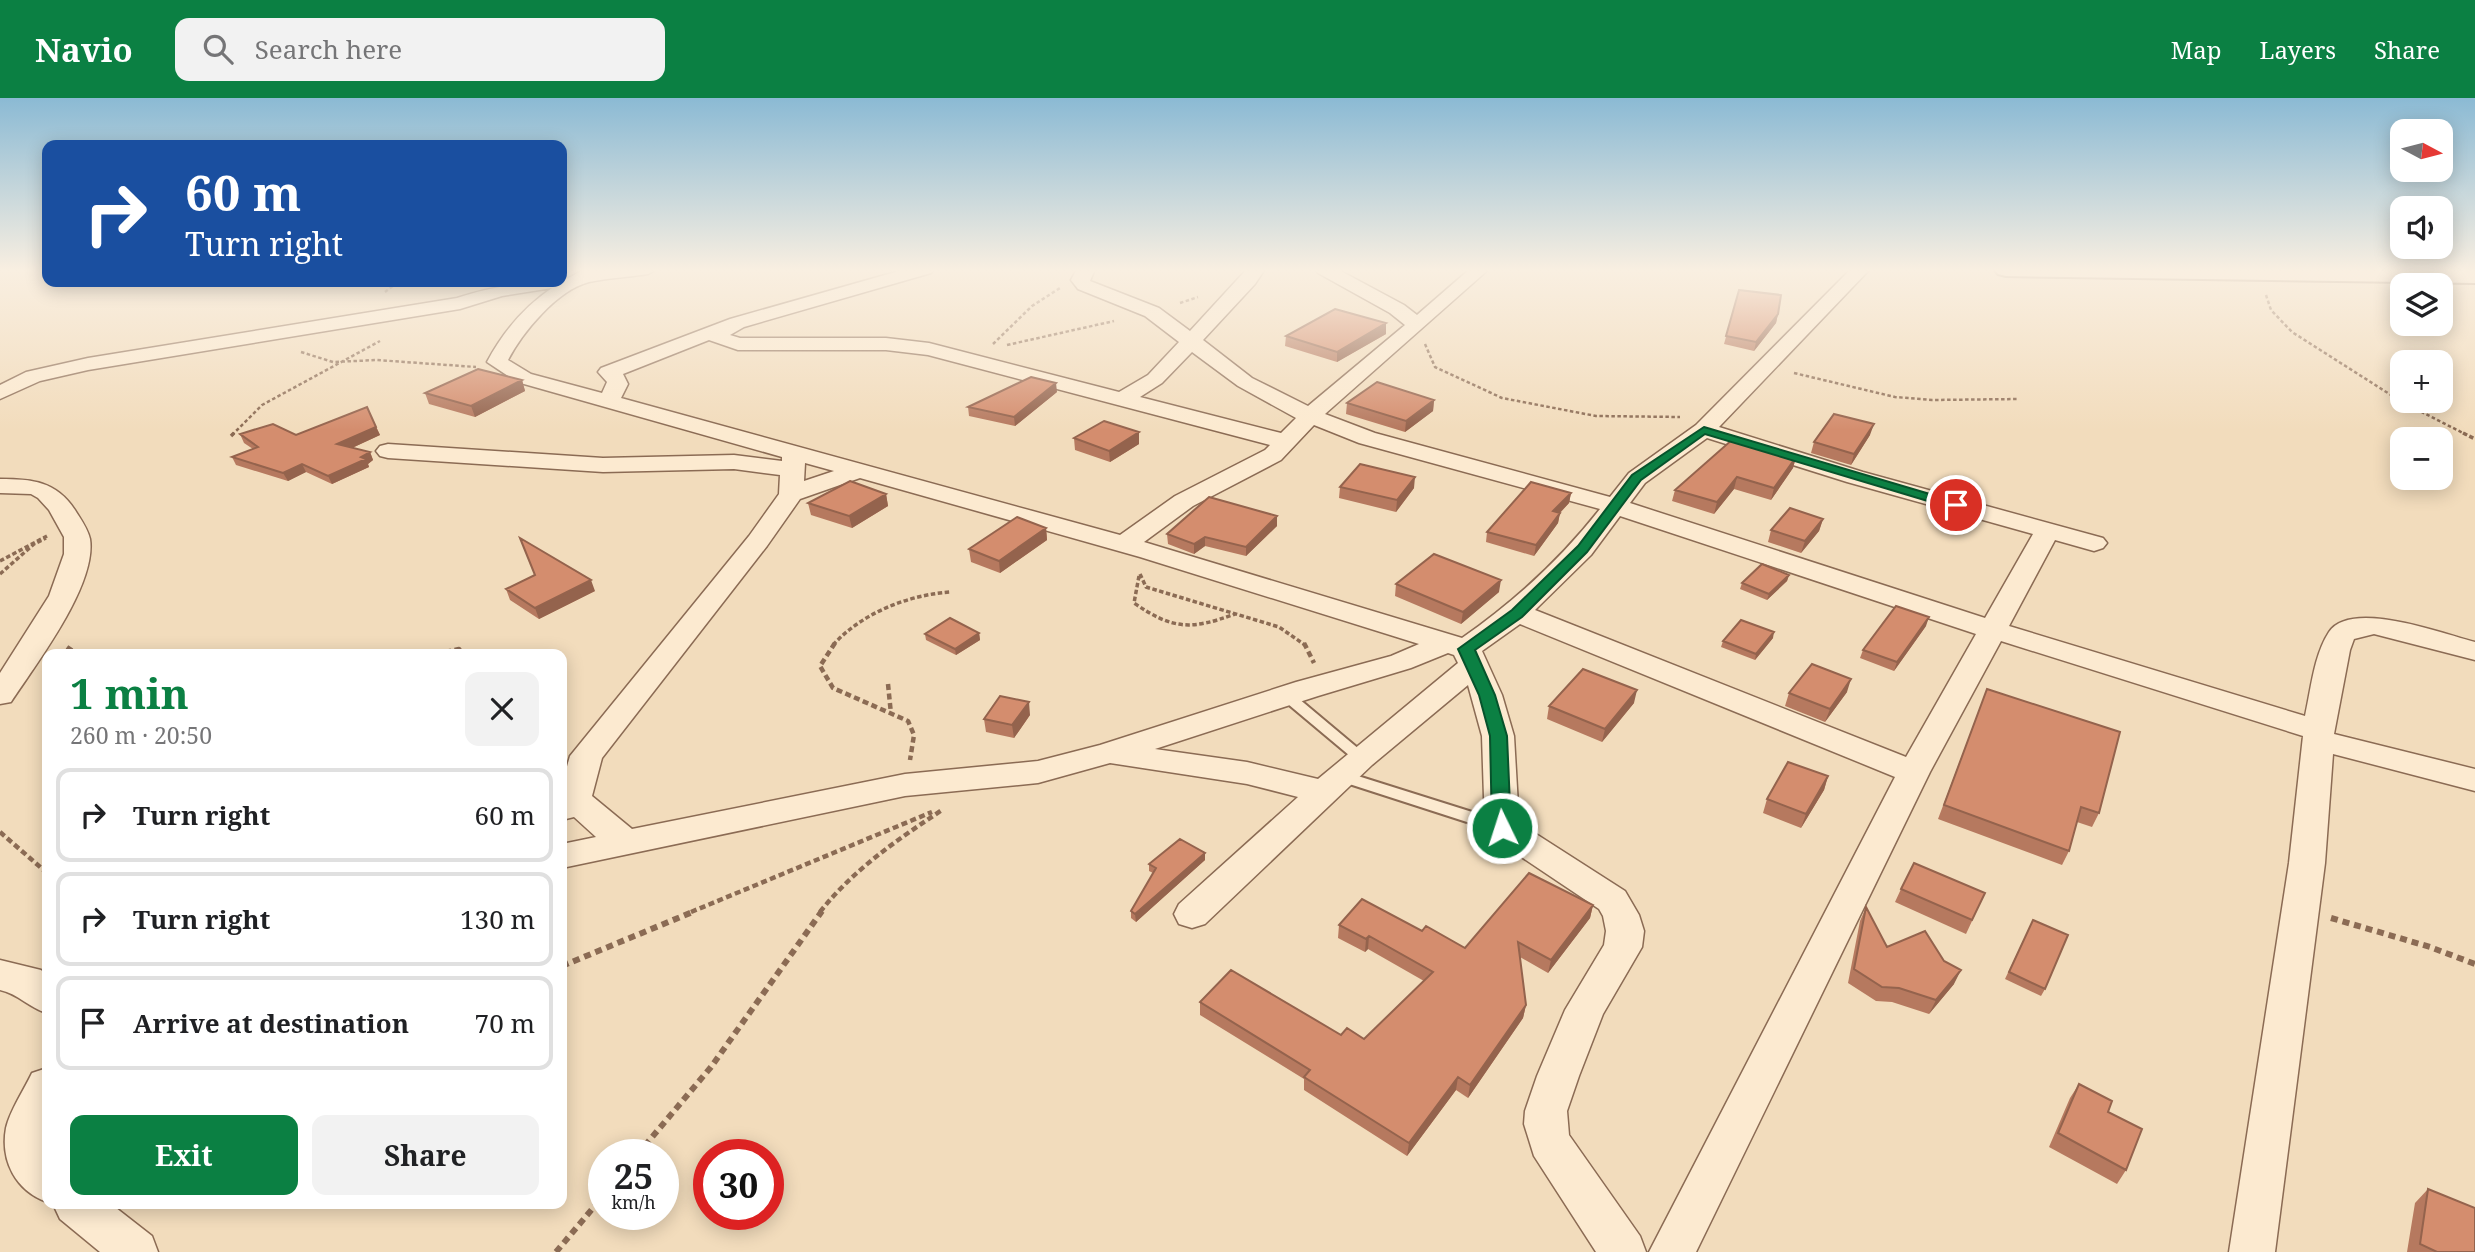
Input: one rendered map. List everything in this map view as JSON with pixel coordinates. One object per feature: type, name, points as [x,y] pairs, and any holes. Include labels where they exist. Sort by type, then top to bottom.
[{"type":"street","points":[[0,383],[340,323]]},
{"type":"street","points":[[522,323],[506,343],[497,362],[524,378],[604,400],[793,472],[861,470]]},
{"type":"street","points":[[604,400],[611,397],[618,388],[618,380],[607,372],[742,323]]},
{"type":"street","points":[[1168,323],[1245,382],[1310,415],[1367,438],[1615,506],[2318,735],[2475,780]]},
{"type":"street","points":[[1122,399],[1154,379],[1209,323]]},
{"type":"street","points":[[1138,556],[1157,518],[1184,501],[1258,465],[1287,442],[1310,415],[1420,323]]},
{"type":"street","points":[[1192,914],[1343,775],[1463,652],[1517,613],[1583,549],[1637,478],[1710,424],[1809,323]]},
{"type":"street","points":[[718,330],[717,337],[738,344],[897,345],[965,358],[1287,442]]},
{"type":"street","points":[[0,393],[33,376]]},
{"type":"street","points":[[1710,424],[1855,477],[2094,543]]},
{"type":"street","points":[[388,451],[603,465],[734,462],[793,472],[861,470],[1138,556],[1463,652],[1487,695],[1498,736],[1502,828],[1612,900],[1621,915],[1625,931],[1623,947],[1585,1010],[1558,1076],[1545,1124],[1549,1142],[1623,1252]]},
{"type":"street","points":[[627,844],[568,804],[586,756],[758,541],[793,472]]},
{"type":"street","points":[[0,486],[24,486],[49,492],[58,502],[77,538],[74,573],[51,619],[0,695]]},
{"type":"street","points":[[1672,1252],[1914,772],[2048,530]]},
{"type":"street","points":[[1517,613],[1914,772]]},
{"type":"street","points":[[2252,1252],[2300,909],[2318,735],[2335,650],[2342,634],[2358,626],[2393,628],[2475,651]]},
{"type":"street","points":[[567,855],[905,785],[1038,772],[1110,753],[1326,683],[1401,662],[1463,652]]},
{"type":"street","points":[[1110,753],[1247,773],[1343,775]]},
{"type":"street","points":[[0,975],[27,981],[42,994]]},
{"type":"street","points":[[42,1097],[28,1127],[28,1160],[42,1176]]},
{"type":"street","points":[[82,1209],[135,1252]]},
{"type":"lane","points":[[1287,696],[1343,775],[1502,828]]},
{"type":"path","points":[[965,358],[986,351],[1015,323]]},
{"type":"path","points":[[2283,323],[2292,332],[2402,402],[2475,439]]},
{"type":"path","points":[[1418,325],[1435,367],[1502,398],[1596,416],[1710,424]]},
{"type":"path","points":[[254,337],[333,362],[377,360],[470,369],[497,362]]},
{"type":"path","points":[[231,436],[262,405],[383,339]]},
{"type":"path","points":[[1766,367],[1895,397],[1932,400],[2018,399]]},
{"type":"path","points":[[0,561],[70,524]]},
{"type":"path","points":[[0,574],[34,544],[70,524]]},
{"type":"path","points":[[1138,556],[1146,587],[1279,627],[1303,642],[1326,683]]},
{"type":"path","points":[[1138,556],[1134,603],[1157,620],[1183,627],[1207,625],[1235,614]]},
{"type":"path","points":[[905,785],[914,736],[908,721],[833,688],[820,666],[836,641],[882,609],[932,592],[950,593]]},
{"type":"path","points":[[888,684],[891,714]]},
{"type":"path","points":[[567,964],[950,804],[886,848],[841,886],[799,940],[710,1067],[650,1139]]},
{"type":"path","points":[[0,832],[42,869]]},
{"type":"path","points":[[2300,909],[2430,947],[2475,964]]},
{"type":"path","points":[[556,1252],[588,1214]]},
{"type":"building","points":[[1310,323],[1386,323],[1337,352],[1286,336]]},
{"type":"building","points":[[1730,323],[1771,323],[1756,342],[1726,336]]},
{"type":"building","points":[[478,369],[522,380],[471,406],[425,393]]},
{"type":"building","points":[[1031,377],[1056,383],[1014,417],[968,407]]},
{"type":"building","points":[[1377,382],[1434,400],[1406,421],[1347,403]]},
{"type":"building","points":[[367,407],[376,427],[337,444],[370,452],[361,457],[366,459],[328,476],[302,464],[283,473],[232,457],[258,447],[240,434],[273,424],[296,435]]},
{"type":"building","points":[[1834,414],[1874,424],[1854,454],[1814,442]]},
{"type":"building","points":[[1104,421],[1139,432],[1109,451],[1074,438]]},
{"type":"building","points":[[1734,438],[1796,457],[1774,488],[1737,477],[1717,502],[1675,490]]},
{"type":"building","points":[[1360,464],[1415,477],[1397,500],[1340,487]]},
{"type":"building","points":[[850,481],[886,494],[849,516],[808,503]]},
{"type":"building","points":[[1531,482],[1571,493],[1553,511],[1560,513],[1536,545],[1487,532]]},
{"type":"building","points":[[1209,497],[1277,516],[1246,547],[1205,537],[1194,544],[1167,534]]},
{"type":"building","points":[[1790,508],[1823,519],[1805,541],[1771,530]]},
{"type":"building","points":[[1017,517],[1046,528],[999,561],[969,549]]},
{"type":"building","points":[[520,538],[591,580],[535,608],[506,589],[535,575]]},
{"type":"building","points":[[1434,554],[1501,580],[1463,612],[1396,584]]},
{"type":"building","points":[[1762,564],[1789,575],[1769,594],[1742,583]]},
{"type":"building","points":[[1896,606],[1929,617],[1897,662],[1863,650]]},
{"type":"building","points":[[950,618],[979,633],[955,649],[925,634]]},
{"type":"building","points":[[1741,620],[1774,632],[1756,654],[1723,641]]},
{"type":"building","points":[[1812,664],[1851,679],[1830,709],[1789,693]]},
{"type":"building","points":[[1583,669],[1637,690],[1605,729],[1549,706]]},
{"type":"building","points":[[1987,689],[2120,732],[2099,813],[2081,807],[2069,851],[1944,805]]},
{"type":"building","points":[[1000,696],[1029,702],[1012,725],[984,719]]},
{"type":"building","points":[[1788,762],[1828,776],[1806,814],[1767,799]]},
{"type":"building","points":[[1180,839],[1205,853],[1135,914],[1131,911],[1156,868],[1149,864]]},
{"type":"building","points":[[1914,863],[1985,893],[1972,920],[1901,889]]},
{"type":"building","points":[[1529,873],[1593,905],[1551,960],[1518,942],[1526,1005],[1470,1085],[1458,1077],[1409,1143],[1304,1077],[1310,1070],[1200,1002],[1231,970],[1341,1035],[1347,1028],[1364,1039],[1433,972],[1369,936],[1366,939],[1339,925],[1362,899],[1422,931],[1426,926],[1465,948]]},
{"type":"building","points":[[1866,907],[1887,947],[1925,931],[1944,961],[1961,970],[1936,1000],[1899,988],[1882,987],[1854,969]]},
{"type":"building","points":[[2033,920],[2068,935],[2045,989],[2009,972]]},
{"type":"building","points":[[2079,1084],[2112,1101],[2108,1112],[2142,1129],[2126,1170],[2058,1133]]},
{"type":"building","points":[[2428,1189],[2475,1208],[2475,1252],[2437,1252],[2420,1244]]},
{"type":"route","points":[[1502,828],[1498,736],[1487,695],[1466,649],[1517,613],[1583,549],[1637,478],[1664,457],[1704,430],[1956,505]]}]
